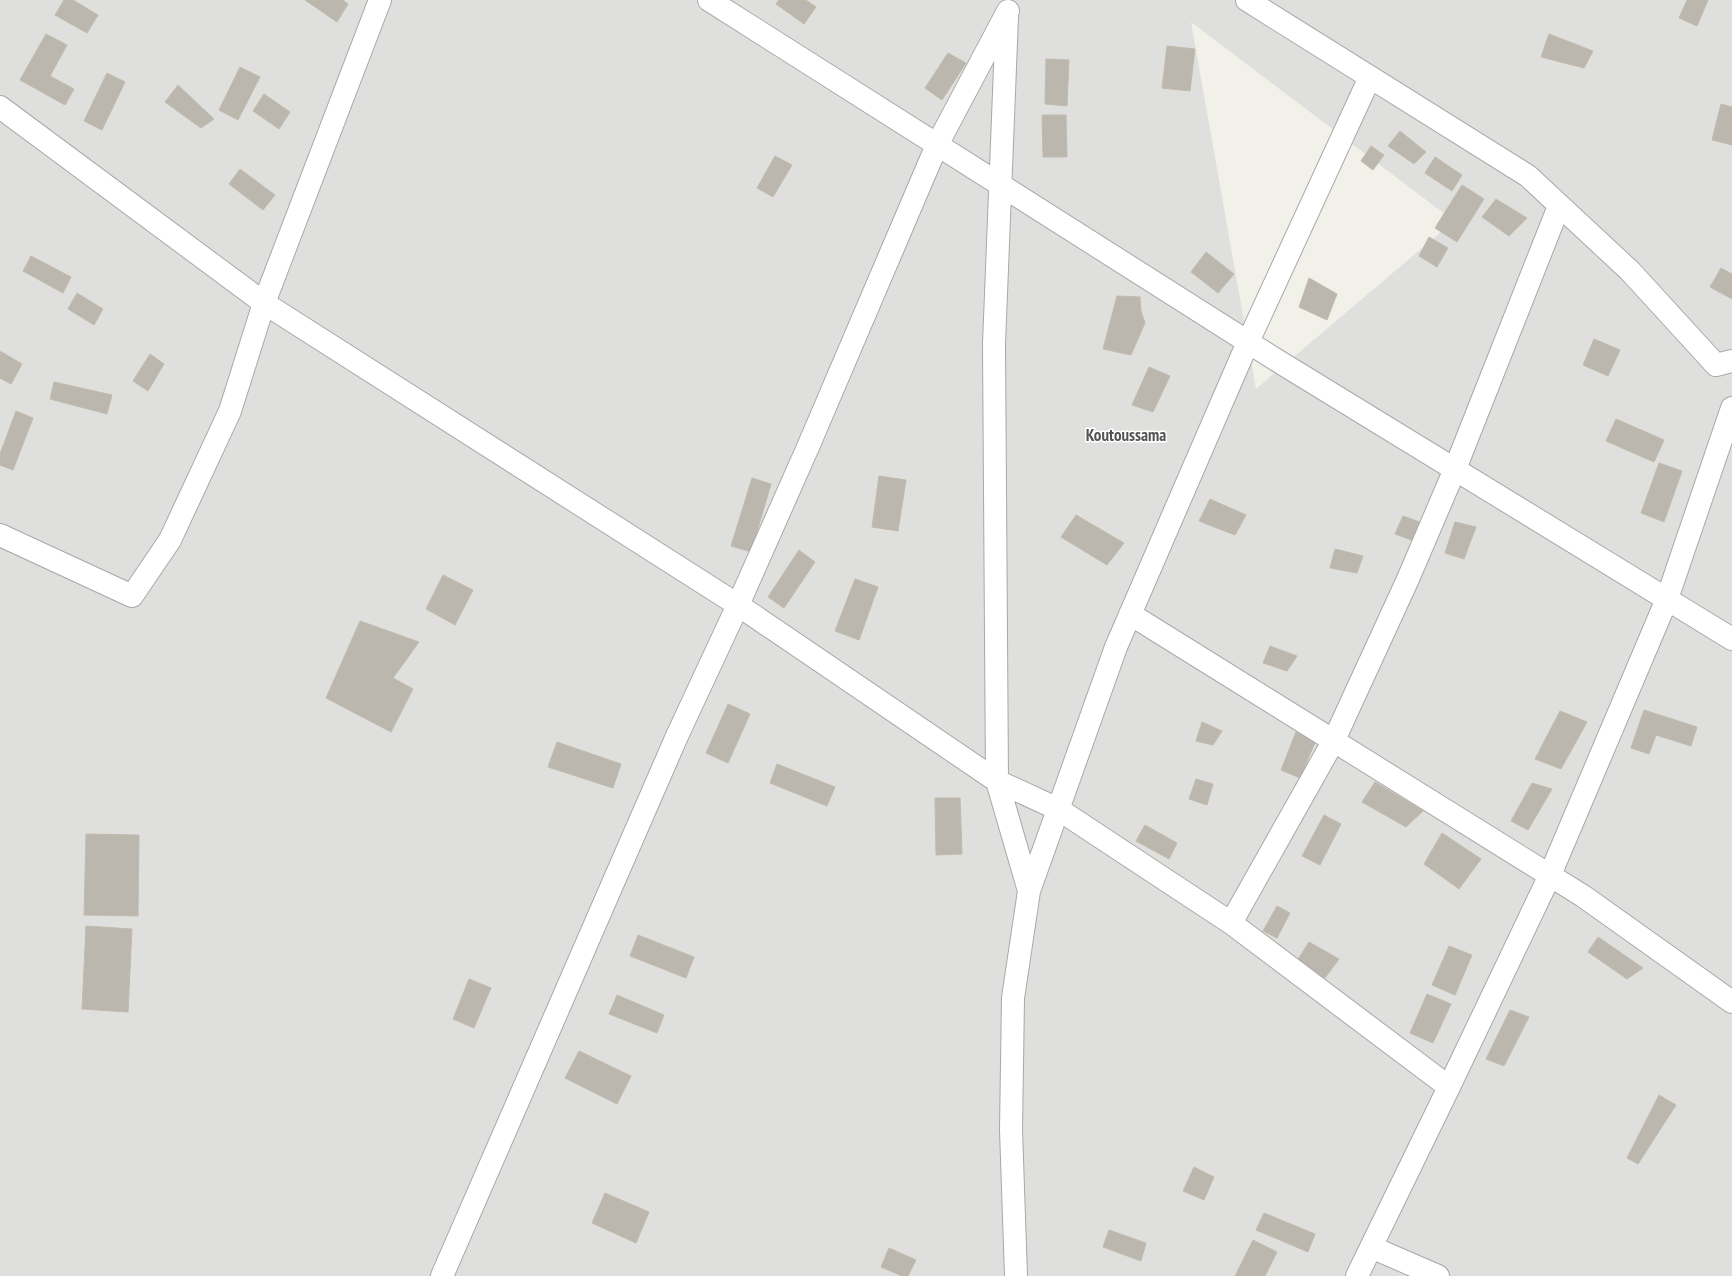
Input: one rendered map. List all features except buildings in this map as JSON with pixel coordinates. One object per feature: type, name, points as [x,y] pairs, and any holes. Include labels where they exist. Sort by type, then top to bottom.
[{"type":"street","points":[[0,535],[132,596],[170,540],[230,412],[264,303],[380,0]]},
{"type":"street","points":[[709,0],[1248,342],[1732,639]]},
{"type":"street","points":[[1247,0],[1528,176],[1630,271],[1716,365],[1732,360]]},
{"type":"street","points":[[442,1276],[677,736],[738,605],[814,432],[937,145],[1008,5]]},
{"type":"street","points":[[1008,5],[994,344],[997,781],[1029,891]]},
{"type":"street","points":[[1016,1276],[1011,1130],[1012,998],[1029,891],[1116,647],[1248,342],[1370,77]]},
{"type":"street","points":[[0,107],[264,303],[738,605],[997,781],[1058,809],[1231,923],[1449,1087]]},
{"type":"street","points":[[1231,923],[1334,740],[1408,579],[1455,469],[1559,206]]},
{"type":"street","points":[[1357,1276],[1550,875],[1667,599],[1732,408]]},
{"type":"street","points":[[1130,614],[1583,896],[1732,1002]]},
{"type":"street","points":[[1371,1247],[1438,1276]]},
{"type":"shaded area","points":[[0,0],[1732,0],[1732,1276],[0,1276]],"holes":[[[1191,22],[1454,221],[1256,389]]]},
{"type":"district","name":"Koutoussama","points":[[1126,435]]}]
